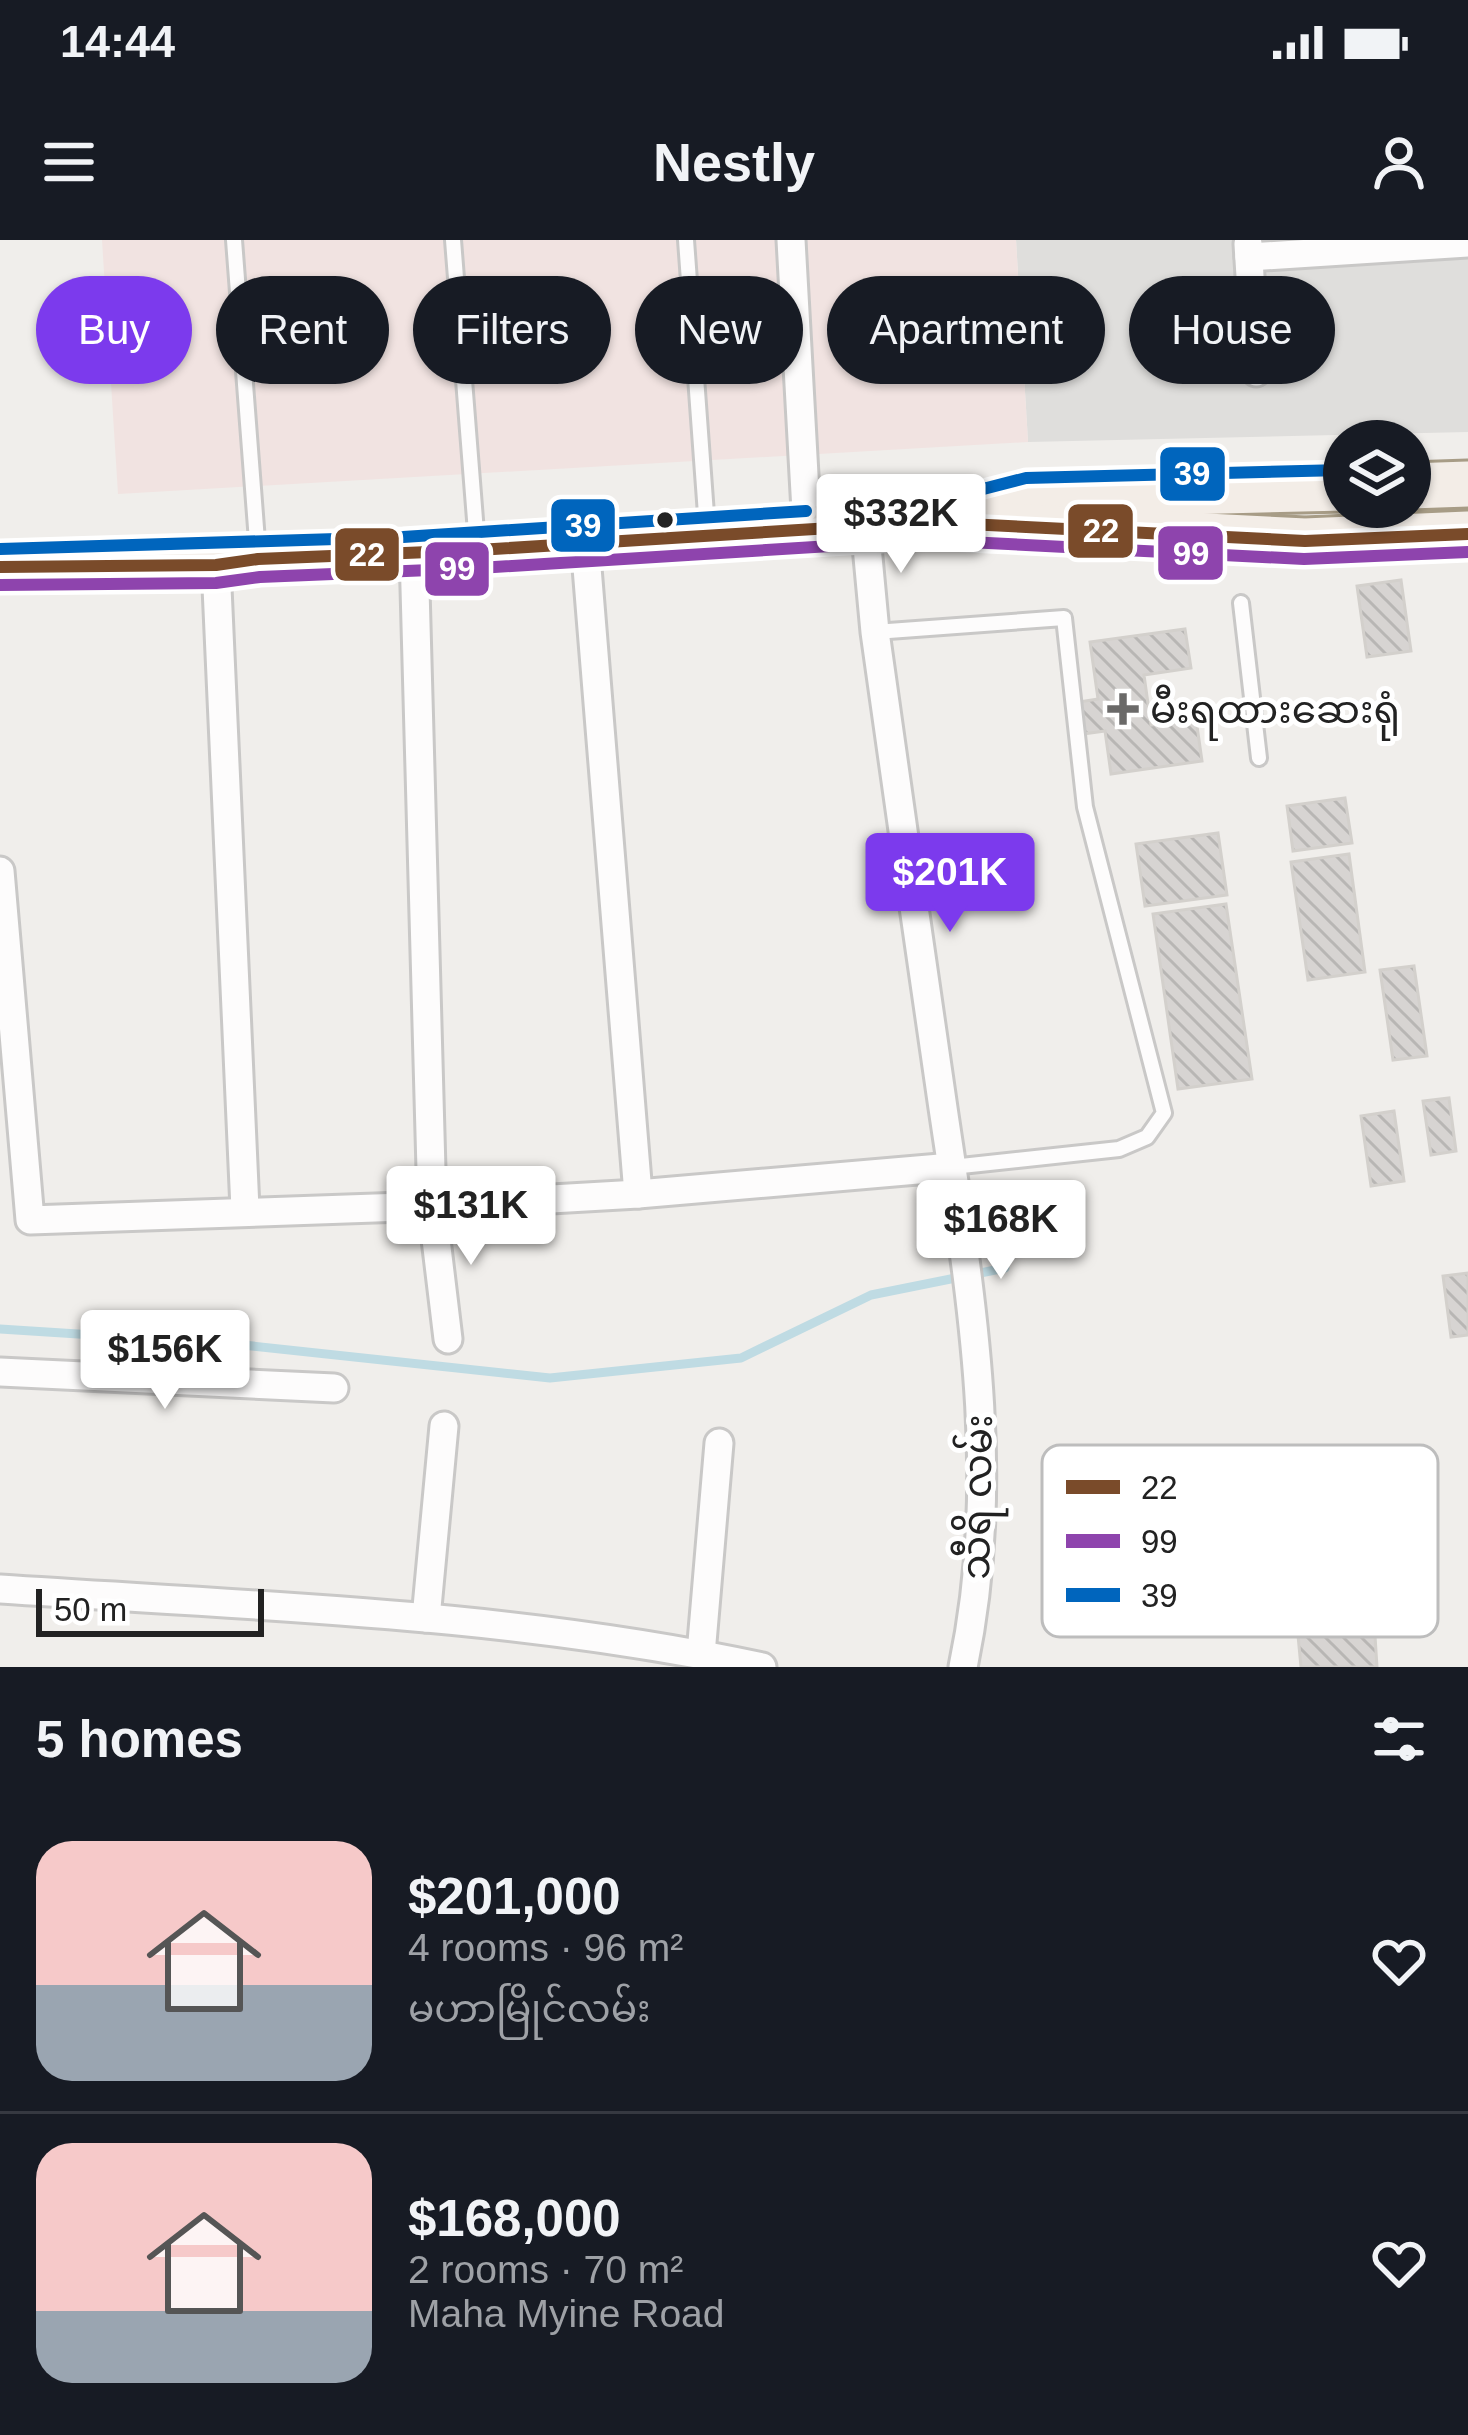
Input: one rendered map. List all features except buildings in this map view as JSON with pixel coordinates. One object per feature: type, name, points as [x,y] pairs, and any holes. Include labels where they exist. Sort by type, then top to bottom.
[{"type":"main road","points":[[1431,485],[1468,484]]},
{"type":"main road","points":[[1198,514],[1323,492]]},
{"type":"main road","points":[[0,566],[237,562],[708,537],[928,521],[1026,496],[1198,514],[1305,541],[1468,535]]},
{"type":"street","points":[[791,240],[807,529]]},
{"type":"street","points":[[1248,249],[1468,242]]},
{"type":"street","name":"သီရိ လမ်း","points":[[865,525],[874,632],[975,1325],[984,1475],[974,1612],[963,1667]]},
{"type":"street","points":[[585,543],[638,1194]]},
{"type":"street","points":[[414,552],[432,1206],[448,1339]]},
{"type":"street","points":[[237,562],[244,1210]]},
{"type":"street","points":[[0,871],[30,1220],[432,1206],[952,1167]]},
{"type":"street","points":[[0,1372],[334,1388]]},
{"type":"street","points":[[426,1618],[444,1426]]},
{"type":"street","points":[[701,1654],[719,1443]]},
{"type":"street","points":[[0,1588],[426,1618],[701,1654],[762,1667]]},
{"type":"lane","points":[[234,240],[237,562]]},
{"type":"lane","points":[[453,240],[478,550]]},
{"type":"lane","points":[[686,240],[708,537]]},
{"type":"lane","points":[[1241,603],[1259,758]]},
{"type":"lane","points":[[874,632],[1064,618],[1085,807],[1164,1113],[1147,1137],[1119,1149],[952,1167]]},
{"type":"shaded area","points":[[102,240],[1016,240],[1018,276],[827,276],[827,384],[1025,384],[1028,442],[118,494],[111,384],[192,384],[192,276],[104,276]]},
{"type":"shaded area","points":[[1016,240],[1468,240],[1468,432],[1431,433],[1431,420],[1323,420],[1323,435],[1028,442],[1025,384],[1105,384],[1105,276],[1018,276]]},
{"type":"waterway","points":[[0,1329],[234,1344],[550,1378],[741,1358],[871,1295],[1005,1268]]},
{"type":"transit line","name":"39","points":[[864,507],[925,504],[1026,478],[1323,471]]},
{"type":"transit line","name":"39","points":[[0,549],[403,537],[806,511]]},
{"type":"transit line","name":"22","points":[[0,567],[216,565],[928,522],[1305,541],[1468,534]]},
{"type":"transit line","name":"99","points":[[0,585],[216,583],[928,540],[1304,559],[1468,552]]},
{"type":"place","name":"မီးရထားဆေးရုံ","points":[[1123,709]]}]
